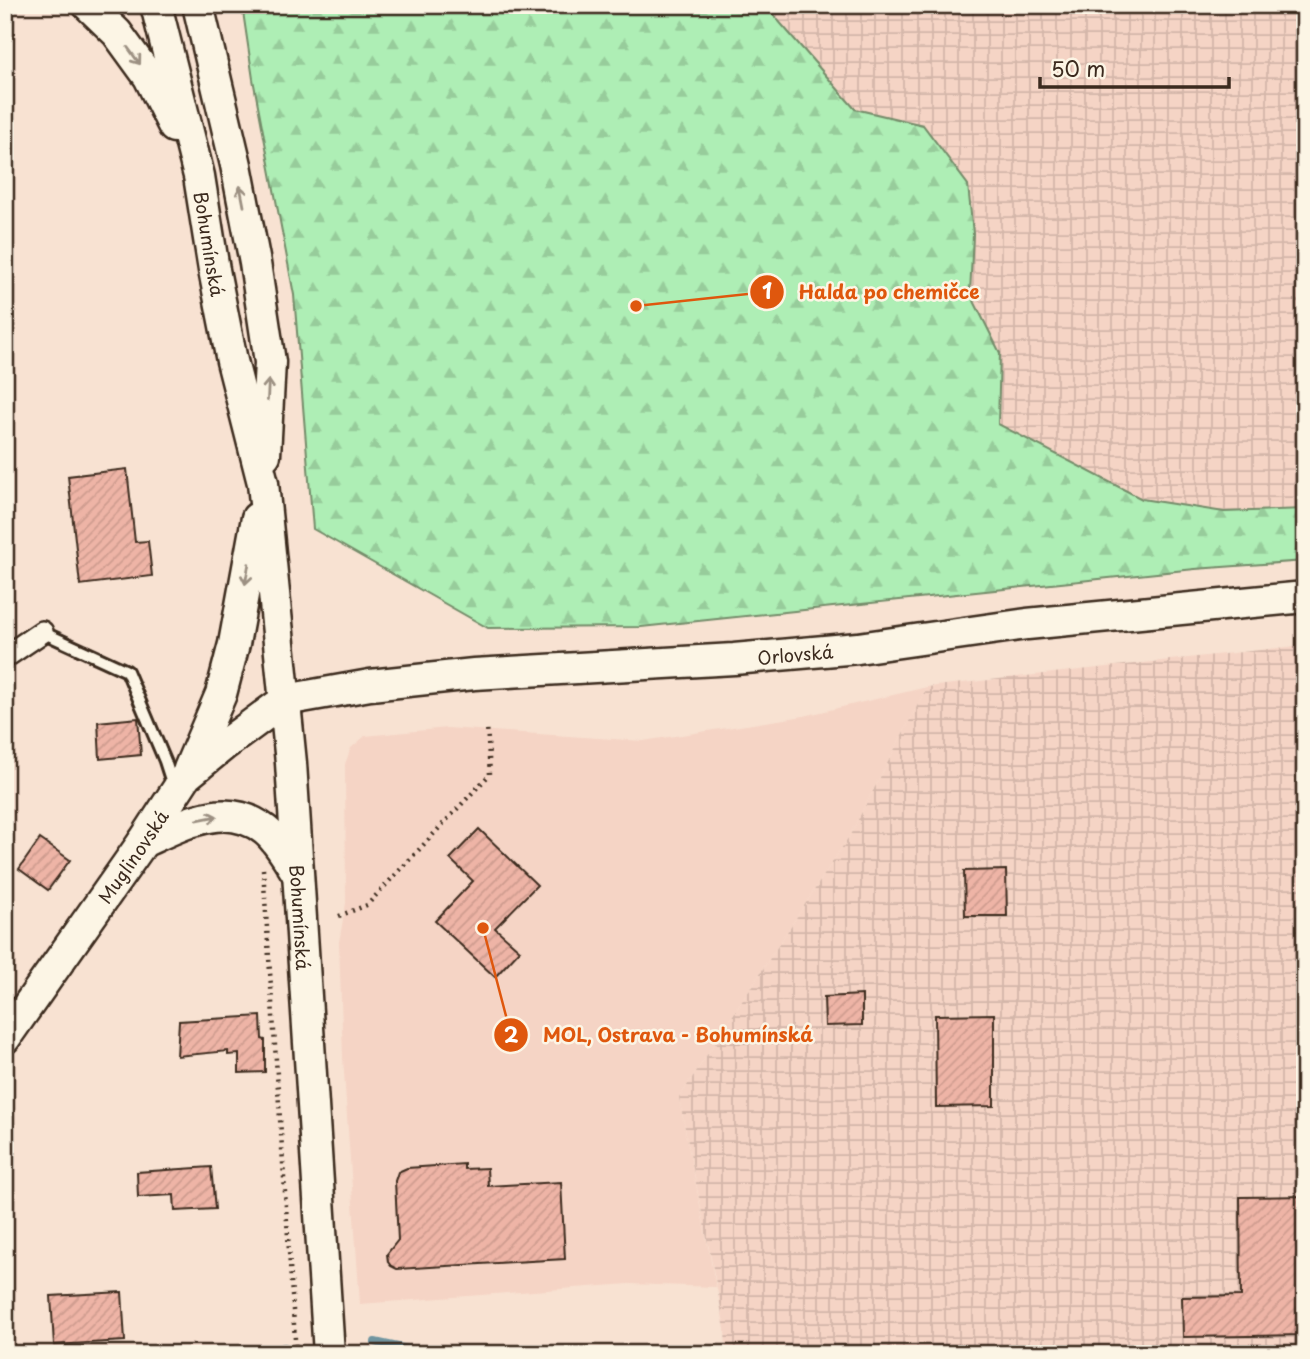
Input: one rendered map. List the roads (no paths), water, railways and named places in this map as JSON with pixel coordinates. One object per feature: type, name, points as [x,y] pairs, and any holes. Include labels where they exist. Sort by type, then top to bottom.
[{"type":"main road","points":[[88,5],[117,33],[149,77],[199,176]]},
{"type":"main road","name":"Bohumínská","points":[[156,5],[199,176],[232,361],[263,482],[292,763],[329,1354]]},
{"type":"main road","name":"Bohumínská","points":[[198,5],[216,76],[255,263],[270,362],[263,482]]},
{"type":"main road","points":[[216,76],[217,5]]},
{"type":"main road","points":[[180,783],[221,694],[242,604],[263,482]]},
{"type":"main road","name":"Orlovská","points":[[285,700],[422,679],[734,659],[858,648],[1027,624],[1305,597]]},
{"type":"main road","name":"Muglinovská","points":[[5,1038],[143,842],[180,783],[224,745],[285,700]]},
{"type":"main road","points":[[143,842],[201,818],[243,816],[266,831],[298,873]]},
{"type":"street","points":[[5,657],[42,632]]},
{"type":"lane","points":[[42,632],[127,671],[165,761],[180,783]]},
{"type":"waterway","points":[[375,1342],[430,1354]]},
{"type":"waterway","points":[[259,1354],[284,1347]]},
{"type":"place","name":"Halda po chemičce","points":[[636,306]]},
{"type":"place","name":"MOL, Ostrava - Bohumínská","points":[[483,928]]}]
